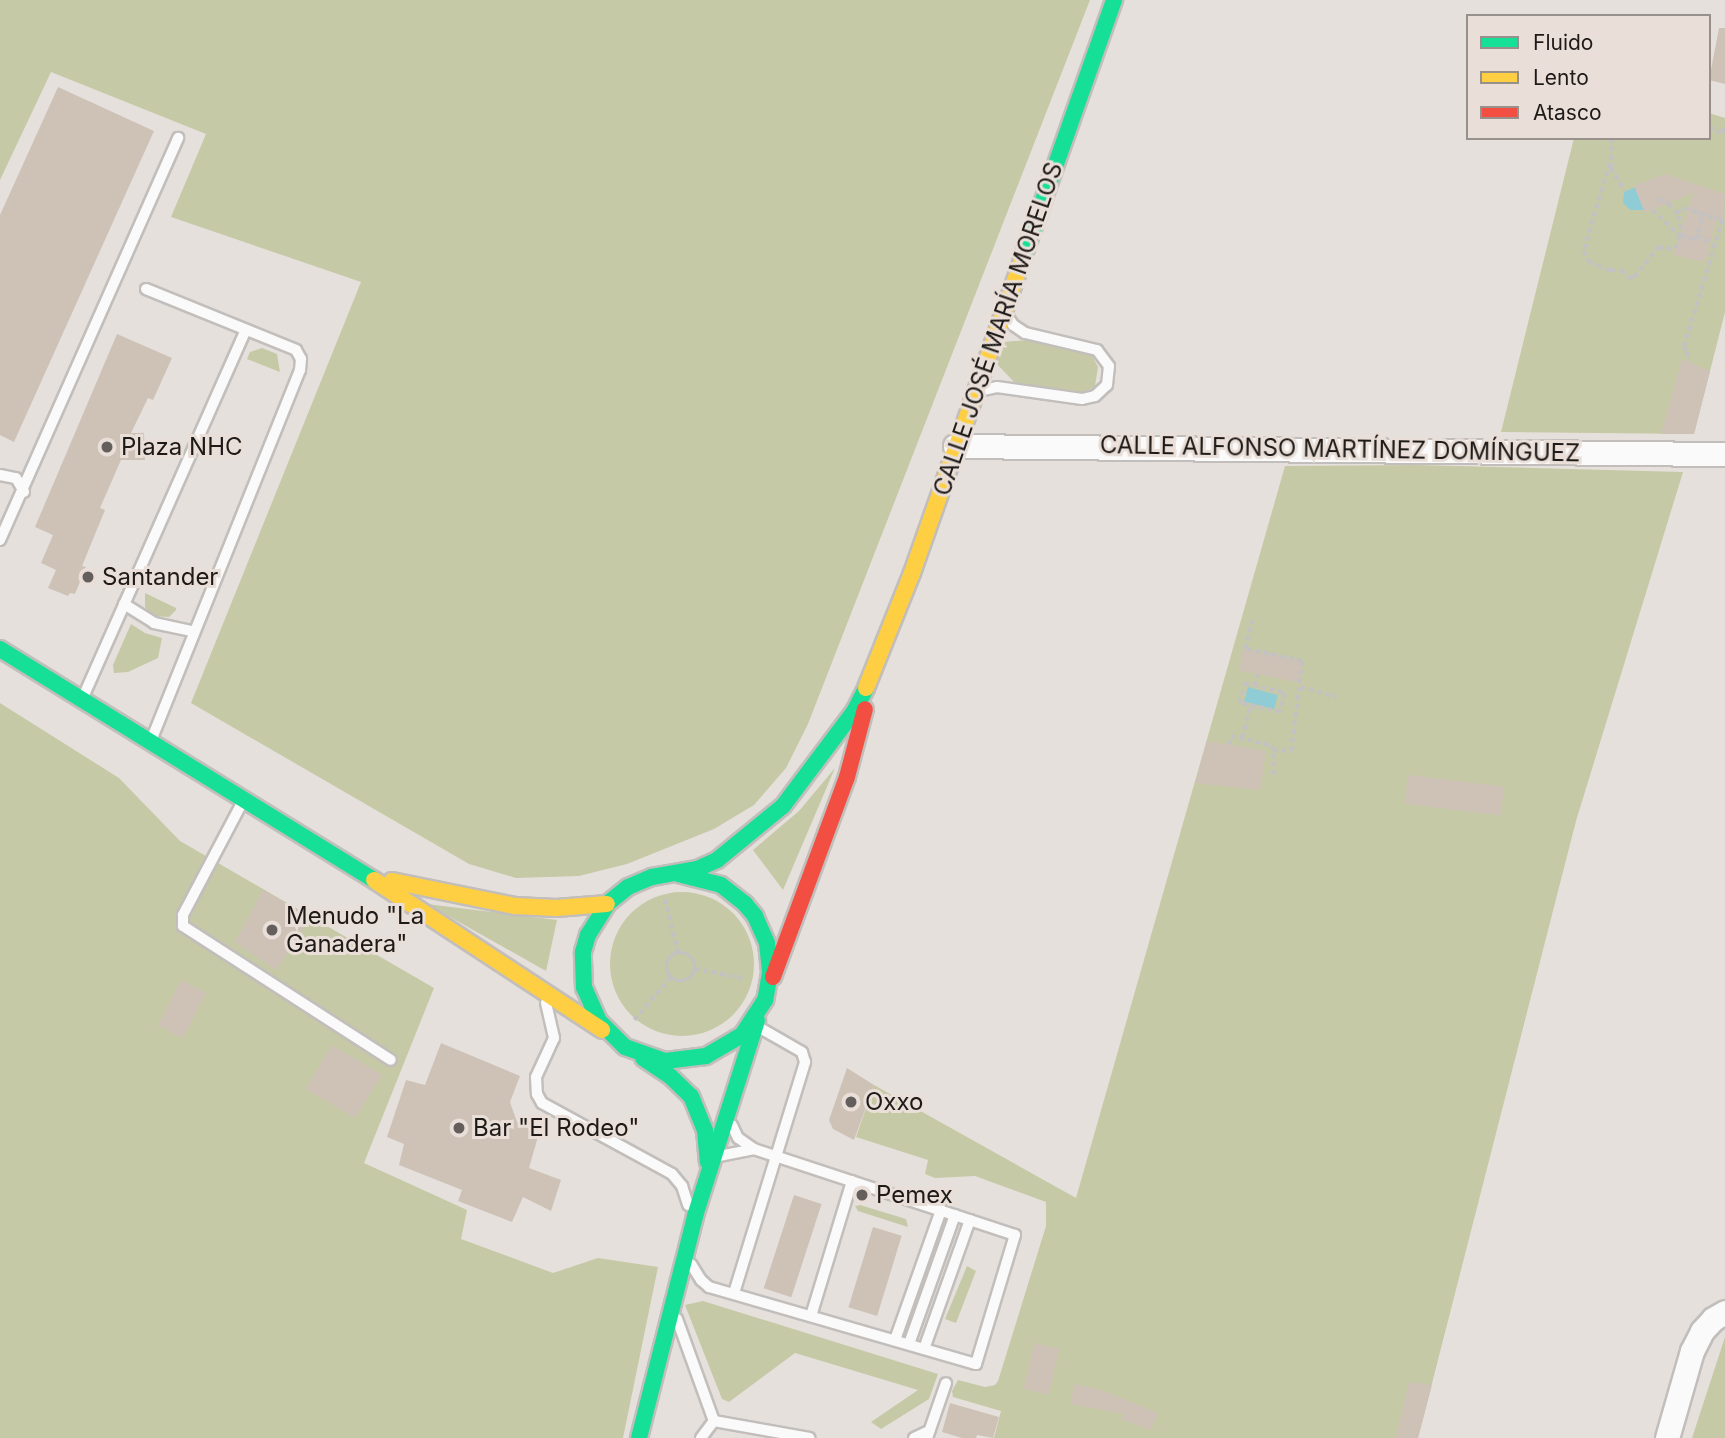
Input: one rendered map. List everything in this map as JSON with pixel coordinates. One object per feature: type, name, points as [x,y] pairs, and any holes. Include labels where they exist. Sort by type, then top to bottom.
[{"type":"main road","name":"CALLE JOSÉ MARÍA MORELOS","points":[[880,657],[1114,0]]},
{"type":"main road","points":[[0,649],[370,877],[670,1076],[691,1096],[702,1122],[708,1147],[705,1181]]},
{"type":"main road","points":[[678,874],[715,882],[745,904],[755,916],[767,943],[767,990],[742,1035],[706,1056],[686,1061],[665,1061],[618,1041],[590,1006],[582,971],[588,935],[607,904],[628,887],[717,860],[783,806],[855,710],[880,657]]},
{"type":"main road","points":[[639,1438],[710,1164],[767,990],[847,777],[880,657]]},
{"type":"main road","points":[[370,877],[515,906],[556,908],[607,904]]},
{"type":"street","name":"CALLE ALFONSO MARTÍNEZ DOMÍNGUEZ","points":[[955,446],[1725,454]]},
{"type":"street","points":[[1667,1438],[1697,1341],[1713,1319],[1725,1312]]},
{"type":"lane","points":[[0,540],[24,492],[178,138]]},
{"type":"lane","points":[[146,289],[296,350],[301,365],[151,741]]},
{"type":"lane","points":[[972,397],[983,390],[997,387],[1086,399],[1100,392],[1107,384],[1108,366],[1097,350],[1018,330],[1010,320],[1006,306]]},
{"type":"lane","points":[[82,700],[246,330]]},
{"type":"lane","points":[[0,475],[16,478],[26,476],[33,470]]},
{"type":"lane","points":[[16,478],[24,492]]},
{"type":"lane","points":[[124,604],[154,623],[193,631]]},
{"type":"lane","points":[[244,799],[183,915],[183,926],[391,1060]]},
{"type":"lane","points":[[536,986],[549,1009],[554,1031],[553,1045],[537,1077],[537,1094],[542,1103],[672,1174],[686,1195],[687,1246],[701,1280],[715,1288],[976,1364],[1015,1235],[754,1149],[743,1143],[735,1133],[730,1105]]},
{"type":"lane","points":[[734,1293],[805,1057],[756,1026]]},
{"type":"lane","points":[[710,1164],[722,1154],[754,1149]]},
{"type":"lane","points":[[811,1316],[852,1181]]},
{"type":"lane","points":[[895,1340],[941,1210]]},
{"type":"lane","points":[[909,1344],[955,1215]]},
{"type":"lane","points":[[924,1349],[970,1220]]},
{"type":"lane","points":[[714,1421],[672,1305],[690,1292],[715,1288]]},
{"type":"lane","points":[[914,1438],[928,1434],[946,1383]]},
{"type":"lane","points":[[714,1421],[809,1438]]},
{"type":"lane","points":[[702,1438],[714,1421]]},
{"type":"lane","points":[[743,1426],[749,1438]]},
{"type":"path","points":[[1711,128],[1722,133],[1725,124]]},
{"type":"path","points":[[1612,140],[1610,163],[1584,251],[1586,260],[1610,270],[1622,270],[1632,278],[1658,247],[1675,249],[1681,235],[1677,213],[1669,204],[1658,199]]},
{"type":"path","points":[[1610,163],[1614,175],[1625,191]]},
{"type":"path","points":[[1677,213],[1684,208],[1723,220],[1684,347],[1688,352],[1687,361]]},
{"type":"path","points":[[1653,210],[1681,235],[1695,240],[1701,222],[1699,212]]},
{"type":"path","points":[[1698,235],[1714,244]]},
{"type":"path","points":[[1252,621],[1245,649],[1302,661],[1298,682],[1301,687],[1291,751],[1265,755]]},
{"type":"path","points":[[1254,686],[1257,674]]},
{"type":"path","points":[[1245,684],[1254,686],[1285,693],[1280,712],[1239,703],[1245,684]]},
{"type":"path","points":[[1301,687],[1337,696]]},
{"type":"path","points":[[1242,738],[1250,705]]},
{"type":"path","points":[[1229,745],[1231,736],[1273,746],[1273,775]]},
{"type":"path","points":[[659,876],[678,953]]},
{"type":"path","points":[[678,953],[691,957],[695,970],[687,980],[678,981],[671,977],[667,965],[671,957],[678,953]]},
{"type":"path","points":[[695,970],[767,990]]},
{"type":"path","points":[[618,1041],[671,977]]},
{"type":"green space","points":[[0,0],[1090,0],[808,724],[786,768],[754,805],[714,829],[627,864],[579,876],[516,878],[469,864],[191,703],[361,282],[171,217],[206,134],[51,72],[0,180]]},
{"type":"green space","points":[[1711,114],[1725,118],[1725,312],[1694,434],[1501,432],[1574,140],[1711,140]]},
{"type":"green space","points":[[1027,340],[1091,354],[1098,367],[1095,386],[1083,394],[1015,383],[996,363],[1003,342]]},
{"type":"green space","points":[[262,348],[277,354],[280,372],[247,359],[250,352]]},
{"type":"green space","points":[[1417,465],[1683,472],[1576,821],[1418,1438],[994,1438],[1001,1411],[953,1397],[952,1391],[958,1380],[985,1387],[995,1385],[998,1381],[1046,1226],[1046,1202],[975,1176],[935,1178],[925,1174],[928,1160],[856,1137],[874,1085],[1076,1198],[1285,466]]},
{"type":"green space","points":[[145,593],[176,610],[169,617],[152,616],[145,607]]},
{"type":"green space","points":[[131,624],[145,633],[162,638],[158,658],[128,672],[114,673],[113,665]]},
{"type":"green space","points":[[0,703],[119,778],[180,841],[434,988],[364,1163],[467,1210],[461,1239],[553,1273],[598,1258],[658,1267],[623,1438],[0,1438]]},
{"type":"green space","points":[[835,768],[783,890],[753,850],[799,811]]},
{"type":"green space","points":[[682,892],[710,897],[733,913],[749,936],[754,964],[749,992],[733,1015],[710,1031],[682,1036],[654,1031],[631,1015],[615,992],[610,964],[615,936],[631,913],[654,897]]},
{"type":"green space","points":[[427,904],[557,920],[546,971]]},
{"type":"green space","points":[[860,1205],[906,1219],[908,1227],[858,1211],[855,1206]]},
{"type":"green space","points":[[967,1266],[976,1271],[956,1323],[945,1319]]},
{"type":"green space","points":[[703,1301],[938,1374],[929,1399],[881,1429],[871,1422],[918,1390],[795,1353],[729,1402],[722,1399],[685,1305]]},
{"type":"green space","points":[[1725,1337],[1725,1438],[1692,1438]]},
{"type":"water","points":[[1647,182],[1645,210],[1630,210],[1623,203],[1624,192]]},
{"type":"water","points":[[1248,687],[1278,695],[1274,710],[1244,701]]},
{"type":"building","points":[[1719,28],[1725,28],[1725,84],[1711,80]]},
{"type":"building","points":[[58,87],[154,131],[14,442],[0,435],[0,215]]},
{"type":"building","points":[[1665,174],[1725,194],[1723,220],[1717,219],[1705,262],[1673,255],[1694,192],[1645,213],[1634,186]]},
{"type":"building","name":"Plaza NHC","points":[[117,334],[172,358],[153,400],[148,398],[131,433],[144,433],[145,460],[121,460],[100,508],[105,510],[82,566],[86,567],[75,594],[70,593],[68,596],[48,588],[56,570],[41,563],[53,535],[35,527]]},
{"type":"building","points":[[1682,359],[1710,371],[1694,434],[1661,434]]},
{"type":"building","points":[[1243,649],[1302,660],[1298,682],[1239,671]]},
{"type":"building","points":[[1207,741],[1266,751],[1260,790],[1195,783]]},
{"type":"building","points":[[1408,775],[1504,787],[1501,816],[1404,804]]},
{"type":"building","name":"Menudo \"La Ganadera\"","points":[[263,890],[311,917],[276,970],[235,942]]},
{"type":"building","points":[[181,980],[206,993],[183,1038],[158,1025]]},
{"type":"building","name":"Bar \"El Rodeo\"","points":[[441,1043],[520,1076],[510,1102],[517,1122],[539,1133],[529,1168],[561,1180],[551,1211],[523,1197],[512,1222],[458,1201],[462,1190],[399,1165],[404,1144],[387,1137],[406,1080],[425,1085]]},
{"type":"building","points":[[332,1045],[382,1075],[355,1119],[306,1089]]},
{"type":"building","name":"Oxxo","points":[[847,1068],[874,1085],[854,1140],[833,1129],[829,1120]]},
{"type":"building","points":[[794,1195],[822,1204],[791,1297],[764,1288]]},
{"type":"building","points":[[873,1227],[902,1236],[877,1316],[848,1307]]},
{"type":"building","points":[[1034,1343],[1059,1349],[1049,1395],[1023,1389]]},
{"type":"building","points":[[1409,1382],[1432,1385],[1418,1438],[1396,1438]]},
{"type":"building","points":[[1074,1384],[1101,1390],[1158,1413],[1156,1419],[1150,1430],[1121,1419],[1124,1414],[1071,1404]]},
{"type":"building","points":[[950,1403],[999,1417],[993,1438],[977,1435],[976,1438],[962,1438],[942,1432]]},
{"type":"traffic: fast","points":[[1022,260],[1114,0]]},
{"type":"traffic: fast","points":[[0,649],[374,880]]},
{"type":"traffic: fast","points":[[678,874],[721,885],[745,904],[755,916],[767,943],[770,973],[765,1000],[742,1035],[706,1056],[665,1061],[625,1047],[599,1021],[584,988],[583,952],[588,935],[607,904],[628,887],[652,877],[697,869],[717,860],[783,806],[855,710],[866,688]]},
{"type":"traffic: fast","points":[[639,1438],[695,1216],[757,1021]]},
{"type":"traffic: fast","points":[[643,1058],[670,1076],[691,1096],[705,1130],[708,1162]]},
{"type":"traffic: slow","points":[[866,688],[912,573],[1022,260]]},
{"type":"traffic: slow","points":[[374,880],[602,1030]]},
{"type":"traffic: slow","points":[[392,881],[515,906],[556,908],[607,904]]},
{"type":"traffic: jam","points":[[773,977],[847,777],[865,709]]},
{"type":"place","name":"Plaza NHC","points":[[107,447]]},
{"type":"place","name":"Santander","points":[[88,577]]},
{"type":"place","name":"Menudo \"La Ganadera\"","points":[[272,930]]},
{"type":"place","name":"Oxxo","points":[[851,1102]]},
{"type":"place","name":"Bar \"El Rodeo\"","points":[[459,1128]]},
{"type":"place","name":"Pemex","points":[[862,1195]]}]
